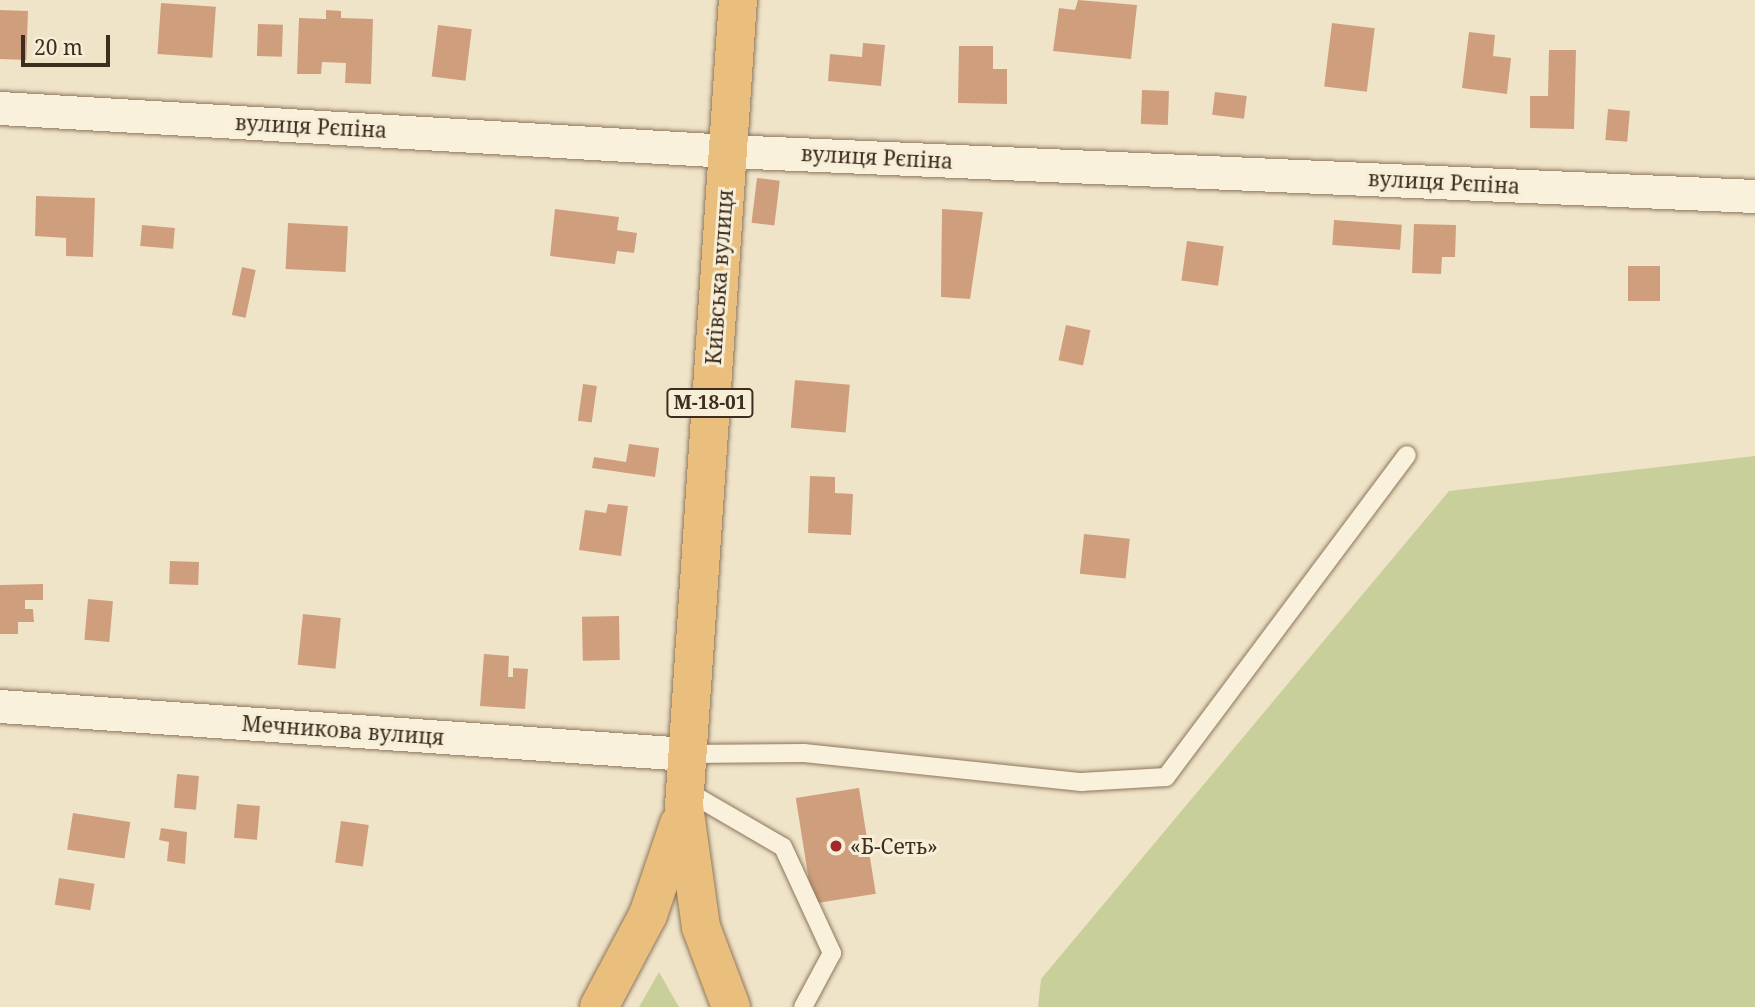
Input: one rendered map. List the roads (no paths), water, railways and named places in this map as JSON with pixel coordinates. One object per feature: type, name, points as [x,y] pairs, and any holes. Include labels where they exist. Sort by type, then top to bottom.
[{"type":"highway","name":"Київська вулиця","points":[[685,783],[738,0]]},
{"type":"highway","name":"М-18-01","points":[[599,1007],[648,915],[685,783]]},
{"type":"highway","name":"М-18-01","points":[[685,783],[701,927],[731,1007]]},
{"type":"street","name":"вулиця Рєпіна","points":[[0,107],[728,151],[1755,196]]},
{"type":"street","name":"Мечникова вулиця","points":[[0,706],[685,783]]},
{"type":"lane","points":[[685,783],[804,753],[1082,782],[1166,777],[1407,455]]},
{"type":"lane","points":[[685,783],[783,847],[832,953],[803,1007]]},
{"type":"place","name":"«Б-Сеть»","points":[[836,846]]}]
